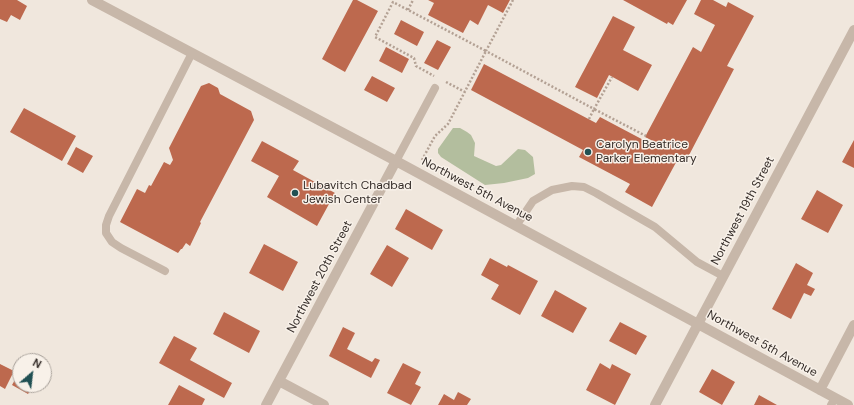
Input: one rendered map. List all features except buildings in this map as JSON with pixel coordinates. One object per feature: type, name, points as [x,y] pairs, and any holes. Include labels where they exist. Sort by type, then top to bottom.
[{"type":"street","name":"Northwest 5th Avenue","points":[[92,0],[698,323],[820,390],[833,401],[848,405]]},
{"type":"street","name":"Northwest 19th Street","points":[[654,405],[854,30]]},
{"type":"street","name":"Northwest 20th Street","points":[[266,405],[396,161]]},
{"type":"street","points":[[820,390],[854,325]]},
{"type":"street","points":[[279,381],[324,405]]},
{"type":"lane","points":[[165,271],[112,242],[106,233],[106,225],[109,216],[192,53]]},
{"type":"lane","points":[[396,161],[434,88]]},
{"type":"lane","points":[[516,226],[533,201],[552,190],[572,186],[584,187],[655,227],[697,262],[723,276]]},
{"type":"path","points":[[390,0],[646,136]]},
{"type":"path","points":[[408,10],[413,0]]},
{"type":"path","points":[[422,160],[435,136],[448,124],[513,0]]},
{"type":"path","points":[[393,2],[375,37],[414,58],[416,66],[437,77]]},
{"type":"path","points":[[589,120],[594,108],[612,77]]},
{"type":"path","points":[[444,81],[465,92]]},
{"type":"green space","points":[[453,128],[460,128],[471,135],[475,143],[474,156],[496,166],[501,165],[518,149],[525,150],[533,157],[535,174],[528,178],[485,185],[441,157],[438,153],[438,149]]},
{"type":"place","name":"Carolyn Beatrice Parker Elementary","points":[[588,152]]},
{"type":"place","name":"Lubavitch Chadbad Jewish Center","points":[[295,193]]}]
